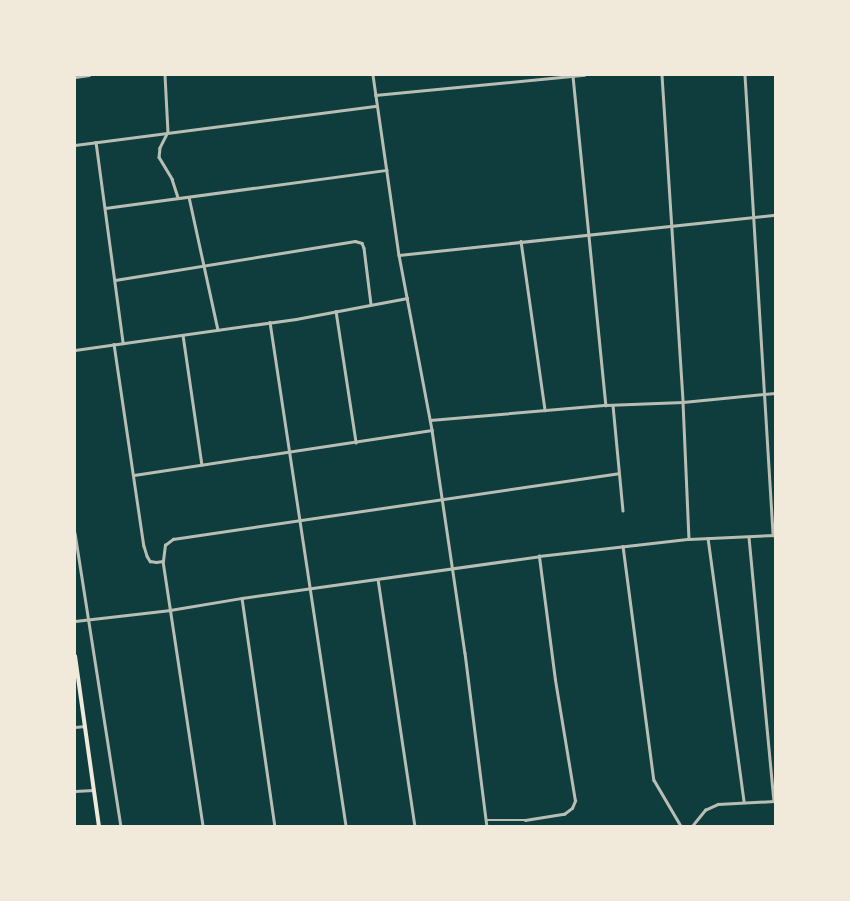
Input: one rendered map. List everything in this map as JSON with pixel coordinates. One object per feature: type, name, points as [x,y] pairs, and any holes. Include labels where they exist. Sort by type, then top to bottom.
[{"type":"main road","points":[[75,656],[99,826]]},
{"type":"street","points":[[75,77],[89,75]]},
{"type":"street","points":[[165,75],[168,132],[160,148],[160,157],[172,178],[178,198]]},
{"type":"street","points":[[373,75],[399,256],[432,430],[453,569],[487,826]]},
{"type":"street","points":[[375,95],[584,75]]},
{"type":"street","points":[[662,75],[683,402],[689,539]]},
{"type":"street","points":[[75,621],[170,610],[539,556],[689,539],[774,535],[745,75]]},
{"type":"street","points":[[573,76],[606,405]]},
{"type":"street","points":[[75,145],[376,106]]},
{"type":"street","points":[[96,142],[123,343]]},
{"type":"street","points":[[105,208],[386,170]]},
{"type":"street","points":[[188,197],[218,330]]},
{"type":"street","points":[[399,256],[520,241],[775,215]]},
{"type":"street","points":[[115,280],[355,241],[362,243],[371,304]]},
{"type":"street","points":[[520,241],[545,410]]},
{"type":"street","points":[[75,350],[270,322],[407,298]]},
{"type":"street","points":[[336,311],[356,442]]},
{"type":"street","points":[[270,322],[346,826]]},
{"type":"street","points":[[183,335],[202,465]]},
{"type":"street","points":[[114,344],[144,546],[150,560],[164,561]]},
{"type":"street","points":[[430,420],[606,405],[683,402],[775,393]]},
{"type":"street","points":[[613,405],[618,474],[623,511]]},
{"type":"street","points":[[134,475],[432,430]]},
{"type":"street","points":[[203,826],[170,610],[164,561],[165,545],[173,540],[618,474]]},
{"type":"street","points":[[75,533],[121,826]]},
{"type":"street","points":[[692,826],[704,810],[718,804],[774,801],[749,537]]},
{"type":"street","points":[[708,538],[744,802]]},
{"type":"street","points":[[623,546],[654,780],[681,826]]},
{"type":"street","points":[[486,820],[525,820],[564,814],[572,808],[575,801],[554,680],[539,556]]},
{"type":"street","points":[[378,579],[415,826]]},
{"type":"street","points":[[242,598],[275,826]]},
{"type":"street","points":[[75,727],[85,726]]},
{"type":"street","points":[[75,791],[94,790]]}]
